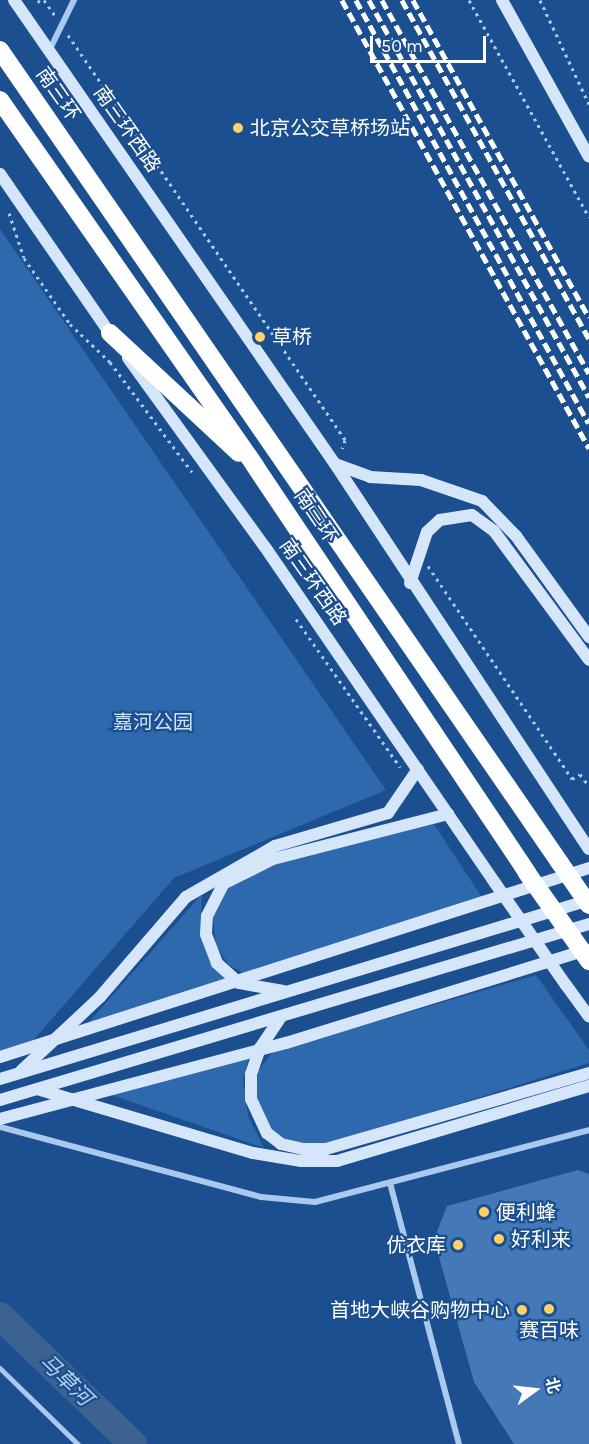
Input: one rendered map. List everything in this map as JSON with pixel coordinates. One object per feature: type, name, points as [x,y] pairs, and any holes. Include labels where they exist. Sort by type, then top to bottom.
[{"type":"highway","name":"南三环","points":[[0,50],[589,905]]},
{"type":"highway","name":"南三环","points":[[0,100],[255,466],[527,873],[589,961]]},
{"type":"highway","points":[[110,333],[211,431],[255,466]]},
{"type":"main road","name":"南三环西路","points":[[14,0],[336,465],[410,583],[589,849]]},
{"type":"main road","points":[[502,0],[589,157]]},
{"type":"main road","name":"南三环西路","points":[[2,176],[589,1017]]},
{"type":"main road","points":[[336,465],[370,477],[421,480],[482,501],[516,536],[589,637]]},
{"type":"main road","points":[[410,583],[427,532],[440,520],[472,515],[494,531],[589,660]]},
{"type":"main road","points":[[18,1073],[100,997],[186,897],[275,846],[388,813],[418,769]]},
{"type":"main road","points":[[284,991],[239,983],[217,963],[206,934],[207,916],[223,884],[284,856],[448,814]]},
{"type":"main road","points":[[0,1057],[239,983],[589,868]]},
{"type":"main road","points":[[0,1079],[589,900]]},
{"type":"main road","points":[[0,1100],[589,924]]},
{"type":"main road","points":[[0,1119],[260,1048],[589,950]]},
{"type":"main road","points":[[281,1017],[260,1048],[251,1074],[251,1099],[260,1119],[281,1144],[303,1149],[326,1149],[589,1073]]},
{"type":"main road","points":[[36,1089],[74,1098],[254,1153],[325,1161],[589,1086]]},
{"type":"street","points":[[49,51],[74,0]]},
{"type":"street","points":[[0,1127],[261,1197],[315,1202],[589,1130]]},
{"type":"street","points":[[390,1183],[459,1444]]},
{"type":"lane","points":[[0,1368],[78,1444]]},
{"type":"path","points":[[469,0],[589,217]]},
{"type":"path","points":[[540,0],[589,104]]},
{"type":"path","points":[[41,1],[61,25],[345,440],[336,465]]},
{"type":"path","points":[[2,176],[24,258],[70,324],[110,362],[195,475]]},
{"type":"path","points":[[424,560],[572,779],[580,774],[589,786]]},
{"type":"path","points":[[295,615],[396,767],[418,769]]},
{"type":"green space","name":"嘉河公园","points":[[0,229],[386,790],[174,878],[24,1051],[0,1056]]},
{"type":"green space","points":[[434,824],[483,899],[243,973],[229,965],[216,946],[213,915],[225,888],[281,862]]},
{"type":"green space","points":[[202,894],[200,930],[210,961],[227,982],[89,1022]]},
{"type":"green space","points":[[536,975],[589,1050],[589,1063],[327,1145],[285,1142],[271,1131],[256,1099],[258,1071],[273,1052]]},
{"type":"green space","points":[[250,1054],[243,1079],[248,1116],[264,1148],[112,1095]]},
{"type":"building","name":"首地大峡谷购物中心","points":[[578,1170],[589,1174],[589,1444],[514,1444],[474,1382],[434,1239],[447,1206]]},
{"type":"waterway","name":"马草河","points":[[0,1316],[133,1444]]},
{"type":"railway","points":[[342,0],[589,448]]},
{"type":"railway","points":[[356,0],[589,423]]},
{"type":"railway","points":[[369,0],[589,397]]},
{"type":"railway","points":[[382,0],[589,373]]},
{"type":"railway","points":[[402,0],[589,339]]},
{"type":"railway","points":[[413,0],[589,317]]},
{"type":"place","name":"北京公交草桥场站","points":[[238,128]]},
{"type":"place","name":"草桥","points":[[260,337]]},
{"type":"place","name":"便利蜂","points":[[484,1212]]},
{"type":"place","name":"好利来","points":[[499,1239]]},
{"type":"place","name":"优衣库","points":[[458,1245]]},
{"type":"place","name":"赛百味","points":[[549,1309]]},
{"type":"place","name":"首地大峡谷购物中心","points":[[522,1310]]}]
